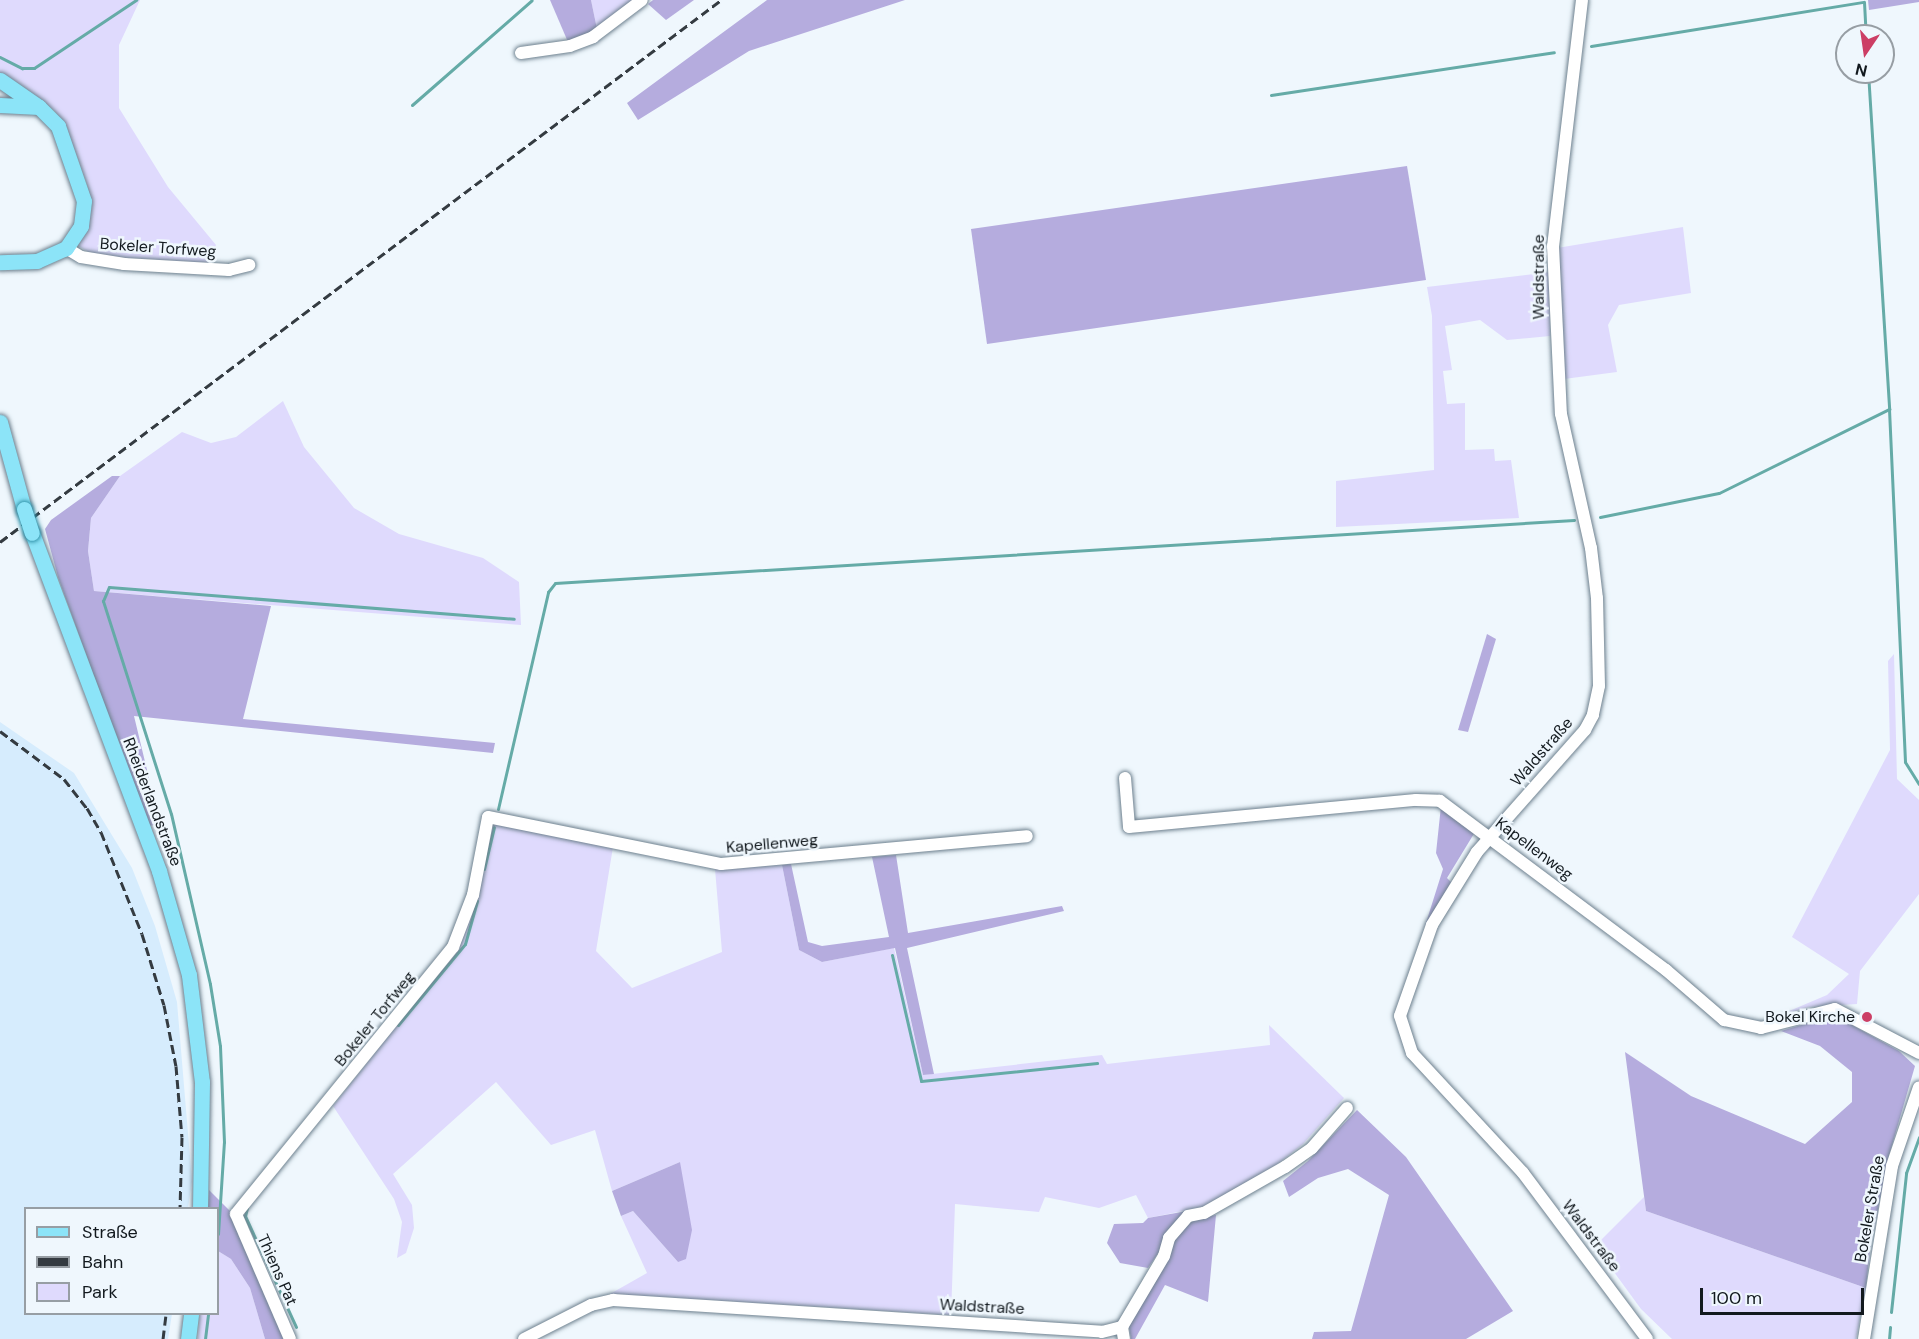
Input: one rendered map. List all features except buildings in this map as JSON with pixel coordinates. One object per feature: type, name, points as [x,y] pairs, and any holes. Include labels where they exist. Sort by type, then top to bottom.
[{"type":"main road","points":[[0,80],[39,107],[63,136],[82,188],[81,226],[66,248],[37,261],[0,262]]},
{"type":"main road","points":[[0,105],[39,107]]},
{"type":"main road","name":"Rheiderlandstraße","points":[[0,422],[32,533],[159,871],[189,975],[202,1082],[200,1207]]},
{"type":"main road","points":[[188,1339],[191,1315]]},
{"type":"street","points":[[521,53],[570,45],[592,37],[642,0]]},
{"type":"street","name":"Waldstraße","points":[[1582,0],[1553,246],[1561,414],[1591,548],[1597,598],[1599,686],[1593,715],[1585,730],[1477,852],[1432,925],[1400,1016],[1412,1053],[1523,1173],[1647,1339]]},
{"type":"street","name":"Bokeler Torfweg","points":[[66,248],[81,257],[123,264],[230,270],[249,265]]},
{"type":"street","name":"Kapellenweg","points":[[1125,778],[1128,826],[1416,800],[1440,801],[1491,836],[1666,970],[1724,1020],[1761,1029],[1835,1009],[1919,1053]]},
{"type":"street","name":"Kapellenweg","points":[[488,817],[721,864],[1027,836]]},
{"type":"street","name":"Bokeler Torfweg","points":[[236,1214],[453,946],[473,895],[488,817]]},
{"type":"street","name":"Bokeler Straße","points":[[1864,1339],[1890,1176],[1919,1087]]},
{"type":"street","name":"Waldstraße","points":[[524,1339],[591,1305],[613,1300],[1123,1333],[1164,1256],[1169,1238],[1188,1216],[1204,1213],[1294,1161],[1312,1148],[1347,1108]]},
{"type":"street","name":"Thiens Pat","points":[[236,1214],[290,1339]]},
{"type":"shaded area","points":[[550,0],[591,0],[597,29],[568,42]]},
{"type":"shaded area","points":[[653,0],[694,0],[666,20],[648,4]]},
{"type":"shaded area","points":[[767,0],[905,0],[749,51],[638,120],[627,103]]},
{"type":"shaded area","points":[[1868,0],[1919,0],[1919,2],[1869,10]]},
{"type":"shaded area","points":[[1407,166],[1426,280],[987,344],[971,229]]},
{"type":"shaded area","points":[[112,476],[120,476],[91,518],[88,551],[94,591],[271,606],[243,719],[495,743],[493,753],[134,716],[160,824],[148,826],[58,577],[45,529],[51,520]]},
{"type":"shaded area","points":[[1487,634],[1496,639],[1468,732],[1458,730]]},
{"type":"shaded area","points":[[0,722],[74,773],[132,868],[155,926],[177,1002],[192,1181],[188,1207],[24,1207],[24,1315],[172,1315],[168,1339],[0,1339]]},
{"type":"shaded area","points":[[1441,806],[1475,832],[1447,878],[1451,882],[1425,926],[1443,869],[1436,853]]},
{"type":"shaded area","points":[[896,855],[908,933],[1062,906],[1064,911],[907,948],[934,1074],[923,1075],[895,948],[822,962],[799,950],[782,865],[791,864],[808,942],[822,946],[889,937],[872,857]]},
{"type":"shaded area","points":[[1825,1018],[1841,1019],[1899,1051],[1915,1066],[1888,1159],[1870,1249],[1866,1288],[1646,1211],[1625,1052],[1691,1096],[1805,1144],[1852,1102],[1852,1072],[1820,1046],[1781,1031]]},
{"type":"shaded area","points":[[1357,1110],[1406,1157],[1513,1311],[1466,1339],[1312,1339],[1314,1332],[1351,1331],[1389,1195],[1348,1169],[1318,1178],[1289,1197],[1283,1181],[1308,1161]]},
{"type":"shaded area","points":[[680,1162],[692,1230],[686,1259],[678,1262],[633,1211],[621,1216],[612,1191]]},
{"type":"shaded area","points":[[209,1190],[231,1212],[287,1339],[265,1339],[250,1288],[231,1259],[219,1252],[219,1207],[208,1207]]},
{"type":"shaded area","points":[[1187,1211],[1148,1268],[1120,1263],[1107,1243],[1114,1224],[1143,1223],[1148,1218]]},
{"type":"shaded area","points":[[1216,1215],[1208,1302],[1165,1285],[1135,1339],[1131,1339],[1129,1327],[1173,1240],[1191,1219]]},
{"type":"green space","points":[[0,0],[140,0],[119,45],[119,108],[168,187],[216,245],[210,263],[95,256],[77,245],[91,212],[87,184],[66,127],[54,110],[0,74]]},
{"type":"green space","points":[[591,0],[633,0],[597,29]]},
{"type":"green space","points":[[1683,227],[1691,293],[1619,305],[1608,325],[1617,372],[1564,379],[1557,248]]},
{"type":"green space","points":[[1550,272],[1550,336],[1507,340],[1480,320],[1445,326],[1452,370],[1443,371],[1447,404],[1465,403],[1465,450],[1494,449],[1495,461],[1511,460],[1519,518],[1336,527],[1336,481],[1434,470],[1432,316],[1427,287]]},
{"type":"green space","points":[[283,401],[304,447],[354,508],[399,534],[483,558],[519,582],[521,625],[94,591],[88,551],[91,518],[120,476],[182,432],[211,443],[236,437]]},
{"type":"green space","points":[[1894,654],[1897,779],[1919,800],[1919,894],[1860,971],[1857,1004],[1809,1007],[1770,1019],[1827,995],[1849,974],[1792,937],[1890,750],[1888,661]]},
{"type":"green space","points":[[491,822],[613,847],[596,951],[632,988],[722,952],[715,869],[782,865],[799,950],[822,962],[894,948],[923,1075],[1102,1055],[1107,1064],[1270,1045],[1269,1025],[1344,1098],[1303,1144],[1271,1169],[1203,1207],[1148,1218],[1136,1195],[1099,1208],[1045,1197],[1039,1212],[955,1204],[951,1315],[610,1294],[647,1273],[621,1216],[633,1211],[678,1262],[680,1162],[612,1191],[595,1130],[551,1145],[496,1082],[393,1174],[412,1205],[414,1228],[406,1253],[397,1258],[402,1222],[394,1199],[333,1106],[457,949]]},
{"type":"green space","points":[[1644,1197],[1646,1211],[1866,1288],[1856,1339],[1672,1339],[1641,1309],[1595,1246]]},
{"type":"green space","points":[[219,1252],[231,1259],[250,1288],[265,1339],[198,1339],[200,1315],[219,1315]]},
{"type":"waterway","points":[[0,57],[22,68],[34,68],[136,0]]},
{"type":"waterway","points":[[412,105],[532,0]]},
{"type":"waterway","points":[[1591,46],[1863,2]]},
{"type":"waterway","points":[[1864,2],[1865,24]]},
{"type":"waterway","points":[[1271,95],[1554,52]]},
{"type":"waterway","points":[[1869,84],[1889,409],[1905,762],[1919,784]]},
{"type":"waterway","points":[[1600,517],[1719,493],[1889,409]]},
{"type":"waterway","points":[[498,809],[548,592],[555,583],[1574,520]]},
{"type":"waterway","points":[[219,1219],[224,1142],[220,1046],[210,984],[171,814],[103,601],[109,587],[514,619]]},
{"type":"waterway","points":[[484,869],[494,827]]},
{"type":"waterway","points":[[398,1025],[465,944],[477,901]]},
{"type":"waterway","points":[[892,955],[921,1081],[1097,1063]]},
{"type":"waterway","points":[[1891,1312],[1906,1173],[1919,1137]]},
{"type":"waterway","points":[[247,1208],[245,1216],[296,1327]]},
{"type":"waterway","points":[[205,1339],[208,1315]]},
{"type":"waterway","points":[[1889,1339],[1890,1327]]},
{"type":"railway","points":[[0,542],[721,0]]},
{"type":"railway","points":[[0,731],[64,779],[87,808],[101,832],[142,934],[164,1005],[176,1066],[182,1137],[180,1207]]},
{"type":"railway","points":[[163,1339],[166,1315]]},
{"type":"place","name":"Bokel Kirche","points":[[1867,1017]]}]
